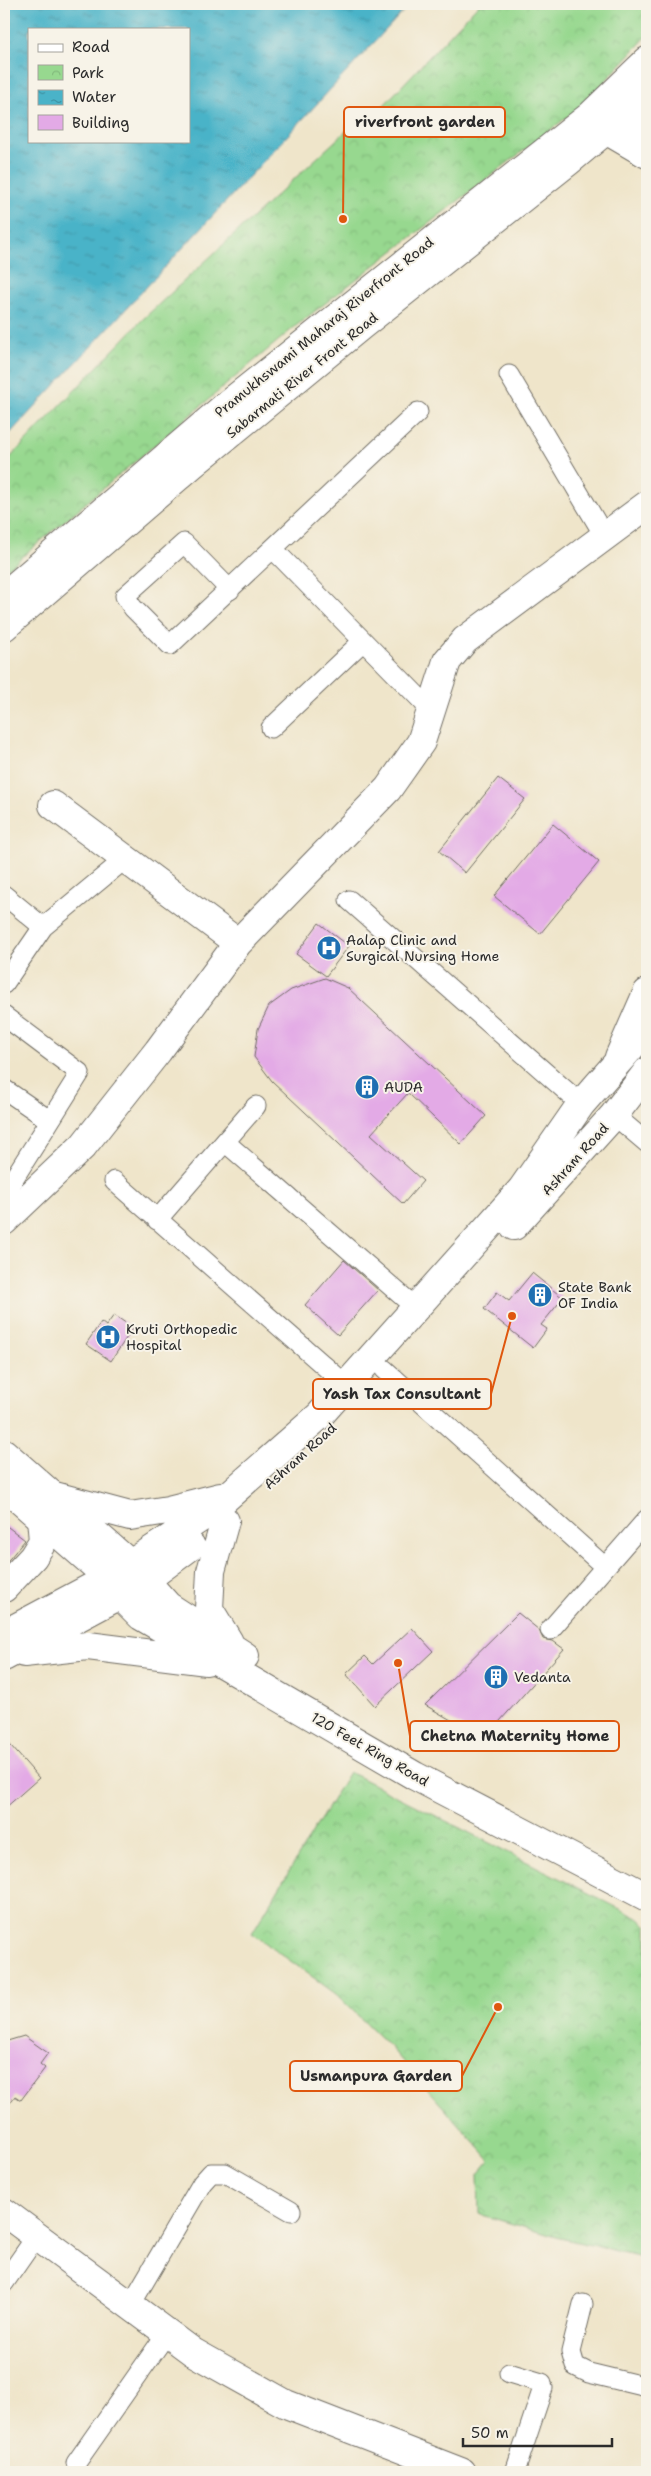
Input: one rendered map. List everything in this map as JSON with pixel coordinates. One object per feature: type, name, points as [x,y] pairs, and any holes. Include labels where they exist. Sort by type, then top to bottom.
[{"type":"main road","name":"Pramukhswami Maharaj Riverfront Road","points":[[4,596],[228,404],[607,114],[647,61]]},
{"type":"main road","points":[[607,114],[647,86]]},
{"type":"main road","points":[[607,114],[647,128]]},
{"type":"main road","points":[[607,114],[647,154]]},
{"type":"main road","name":"Sabarmati River Front Road","points":[[4,627],[193,464],[345,338],[607,114]]},
{"type":"main road","points":[[6,1207],[83,1146],[164,1044],[238,943],[388,789],[421,742],[446,661],[465,640],[647,505]]},
{"type":"main road","points":[[53,805],[124,860],[238,943]]},
{"type":"main road","points":[[616,1063],[647,993]]},
{"type":"main road","points":[[616,1063],[647,1030]]},
{"type":"main road","name":"Ashram Road","points":[[126,1580],[231,1495],[319,1416],[522,1189],[581,1104],[616,1063]]},
{"type":"main road","name":"Ashram Road","points":[[6,1648],[225,1522],[331,1429],[614,1115],[645,1075]]},
{"type":"main road","points":[[4,1453],[46,1507],[43,1541],[33,1557],[4,1588]]},
{"type":"main road","points":[[4,1486],[46,1507],[130,1516],[168,1510],[231,1495]]},
{"type":"main road","name":"120 Feet Ring Road","points":[[46,1507],[126,1580],[141,1616],[227,1657],[647,1877]]},
{"type":"main road","points":[[6,1648],[88,1646],[155,1653],[227,1657],[208,1608],[211,1570],[225,1522]]},
{"type":"main road","name":"120 Feet Ring Road","points":[[227,1657],[415,1776],[647,1897]]},
{"type":"main road","points":[[4,2212],[193,2352],[286,2404],[461,2472]]},
{"type":"street","points":[[510,375],[605,537]]},
{"type":"street","points":[[230,590],[184,542],[125,596],[133,608],[170,645],[274,550],[418,412]]},
{"type":"street","points":[[274,550],[432,711]]},
{"type":"street","points":[[271,728],[363,641]]},
{"type":"street","points":[[4,984],[43,927],[124,860]]},
{"type":"street","points":[[4,895],[43,927]]},
{"type":"street","points":[[349,900],[581,1104]]},
{"type":"street","points":[[4,1016],[80,1073],[49,1120],[6,1207]]},
{"type":"street","points":[[4,1089],[49,1120]]},
{"type":"street","points":[[157,1220],[256,1106]]},
{"type":"street","points":[[614,1115],[647,1143]]},
{"type":"street","points":[[225,1142],[416,1308]]},
{"type":"street","points":[[114,1181],[346,1385]]},
{"type":"street","points":[[384,1369],[605,1567]]},
{"type":"street","points":[[550,1630],[647,1519]]},
{"type":"street","points":[[130,2306],[202,2184],[211,2173],[225,2173],[291,2211]]},
{"type":"street","points":[[4,2283],[36,2237]]},
{"type":"street","points":[[583,2304],[571,2352],[575,2366],[589,2373],[647,2387]]},
{"type":"street","points":[[76,2463],[167,2333]]},
{"type":"street","points":[[509,2373],[542,2383],[543,2388],[515,2472]]},
{"type":"green space","points":[[479,4],[647,4],[647,36],[584,104],[297,325],[4,572],[4,464],[143,319],[359,119],[383,106]]},
{"type":"green space","points":[[349,1772],[638,1918],[647,1926],[647,2258],[560,2238],[479,2214],[478,2174],[490,2160],[390,2047],[336,1994],[252,1933]]},
{"type":"water","points":[[4,4],[410,4],[4,440]]},
{"type":"building","points":[[498,778],[525,799],[465,873],[439,851]]},
{"type":"building","points":[[553,824],[599,862],[540,934],[494,896]]},
{"type":"building","points":[[319,923],[349,946],[326,976],[296,954]]},
{"type":"building","name":"AUDA","points":[[325,978],[348,988],[486,1116],[461,1144],[408,1093],[371,1134],[423,1181],[403,1204],[272,1081],[254,1057],[258,1029],[269,1006],[291,990]]},
{"type":"building","points":[[344,1260],[378,1290],[338,1335],[305,1305]]},
{"type":"building","points":[[532,1273],[563,1298],[541,1325],[547,1329],[533,1348],[484,1309],[497,1292],[509,1301]]},
{"type":"building","points":[[114,1315],[133,1328],[111,1361],[86,1344],[101,1322],[106,1326]]},
{"type":"building","points":[[4,1524],[25,1540],[5,1564],[4,1563]]},
{"type":"building","name":"Vedanta","points":[[518,1613],[539,1630],[543,1639],[553,1641],[564,1649],[484,1739],[425,1705]]},
{"type":"building","points":[[412,1628],[433,1651],[375,1706],[346,1674],[365,1656],[373,1664]]},
{"type":"building","points":[[4,1738],[39,1778],[4,1809]]},
{"type":"building","points":[[24,2036],[48,2053],[40,2064],[45,2068],[21,2100],[15,2096],[4,2111],[4,2042]]},
{"type":"place","name":"riverfront garden","points":[[343,219]]},
{"type":"place","name":"Aalap Clinic and Surgical Nursing Home","points":[[329,948]]},
{"type":"place","name":"AUDA","points":[[367,1087]]},
{"type":"place","name":"State Bank OF India","points":[[540,1295]]},
{"type":"place","name":"Yash Tax Consultant","points":[[512,1316]]},
{"type":"place","name":"Kruti Orthopedic Hospital","points":[[108,1337]]},
{"type":"place","name":"Chetna Maternity Home","points":[[398,1663]]},
{"type":"place","name":"Vedanta","points":[[496,1677]]},
{"type":"place","name":"Usmanpura Garden","points":[[498,2007]]}]
